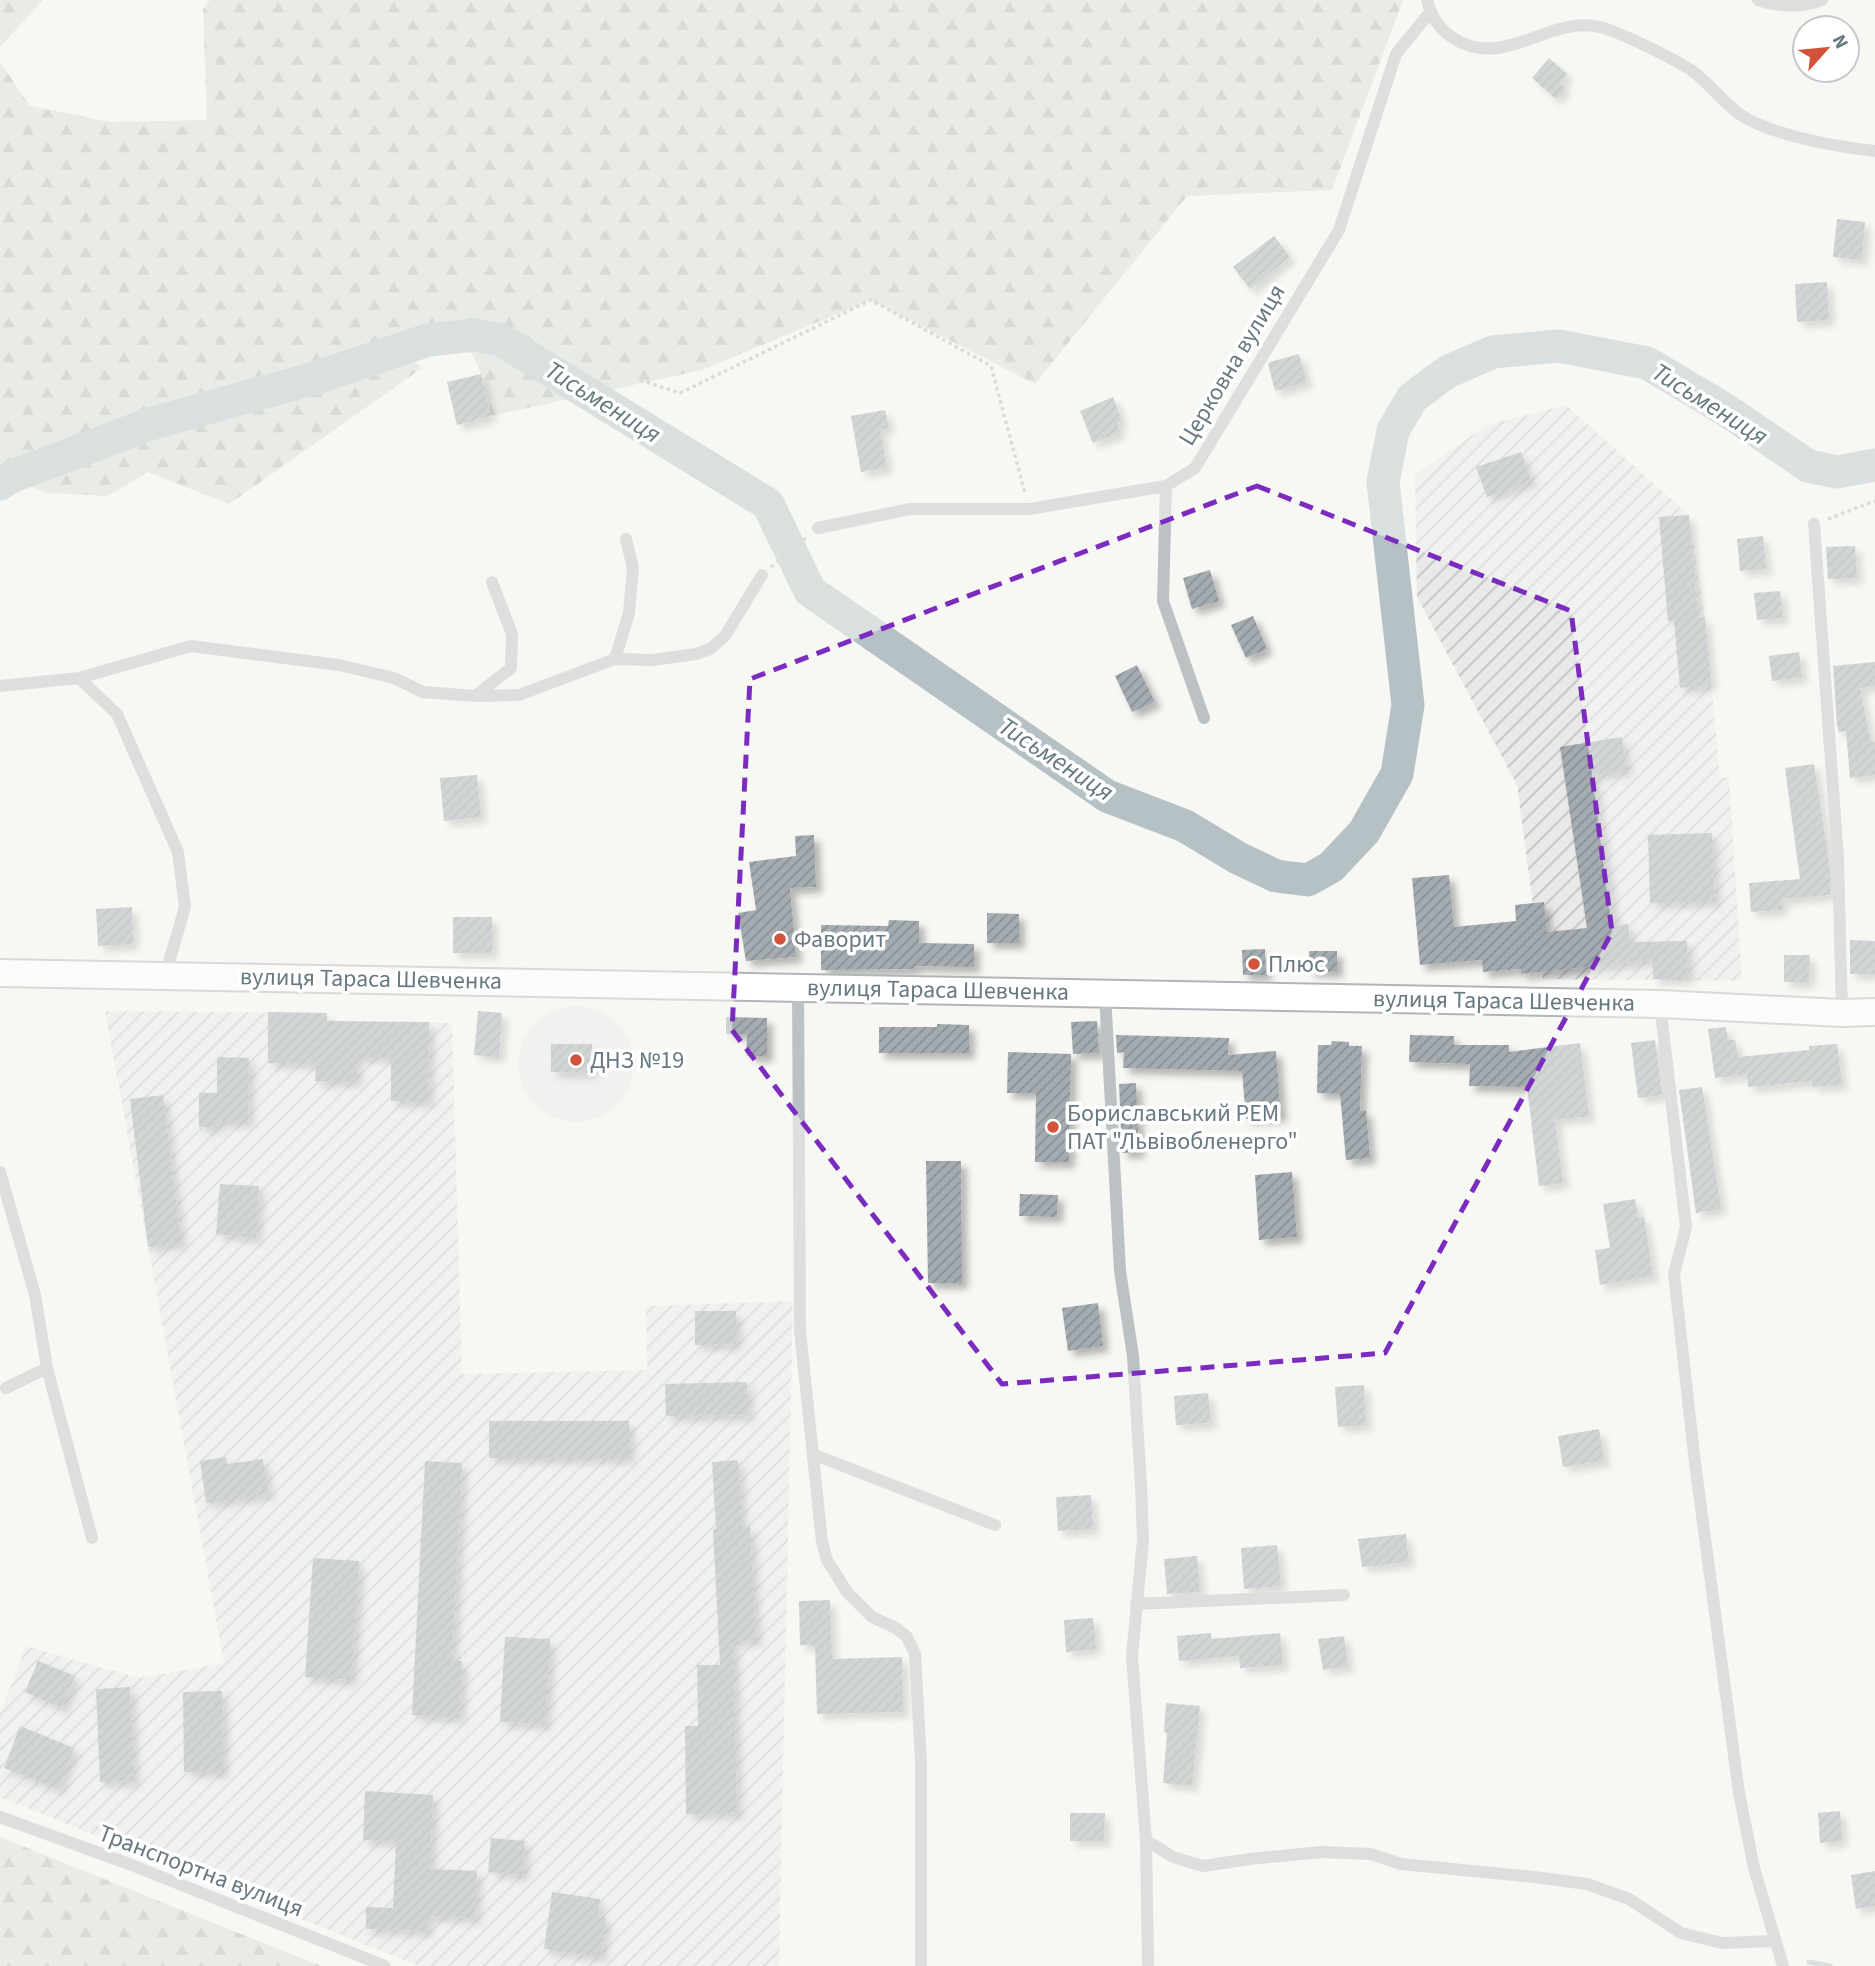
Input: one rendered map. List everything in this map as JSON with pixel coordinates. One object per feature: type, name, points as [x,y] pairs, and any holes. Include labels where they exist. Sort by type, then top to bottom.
[{"type":"main road","name":"вулиця Тараса Шевченка","points":[[0,973],[798,986],[1660,1004],[1842,1013],[1875,1012]]},
{"type":"street","points":[[1758,0],[1774,5],[1810,5],[1822,0]]},
{"type":"street","name":"Церковна вулиця","points":[[818,527],[909,509],[1029,509],[1166,486],[1195,468],[1339,230],[1396,54],[1428,6],[1443,32],[1463,45],[1486,50],[1516,46],[1565,27],[1586,24],[1610,29],[1691,71],[1740,114],[1768,127],[1833,146],[1875,151]]},
{"type":"street","points":[[1166,486],[1163,601],[1204,718]]},
{"type":"street","points":[[1814,524],[1838,859],[1842,1013]]},
{"type":"street","points":[[615,659],[629,613],[633,568],[626,539]]},
{"type":"street","points":[[0,686],[79,678],[191,646],[339,665],[394,678],[423,692],[475,696],[519,695],[615,659],[652,660],[696,654],[710,649],[725,636],[762,575]]},
{"type":"street","points":[[475,696],[511,668],[512,634],[492,582]]},
{"type":"street","points":[[79,678],[117,714],[178,852],[185,907],[165,976]]},
{"type":"street","points":[[798,986],[800,1331],[821,1530],[827,1560],[847,1592],[872,1617],[896,1628],[907,1637],[915,1654],[921,1762],[921,1966]]},
{"type":"street","points":[[1105,994],[1120,1271],[1133,1356],[1143,1540],[1132,1656],[1146,1840],[1148,1966]]},
{"type":"street","points":[[1660,1004],[1686,1227],[1674,1274],[1695,1463],[1740,1793],[1754,1868],[1783,1966]]},
{"type":"street","points":[[0,1172],[35,1295],[47,1368],[92,1538]]},
{"type":"street","points":[[6,1388],[47,1368]]},
{"type":"street","points":[[815,1455],[995,1525]]},
{"type":"street","points":[[1136,1604],[1344,1595]]},
{"type":"street","name":"Транспортна вулиця","points":[[0,1817],[129,1864],[385,1966]]},
{"type":"street","points":[[1146,1840],[1173,1857],[1203,1866],[1250,1858],[1321,1852],[1371,1854],[1401,1864],[1587,1884],[1629,1899],[1681,1933],[1722,1943],[1775,1941]]},
{"type":"path","points":[[640,380],[680,393],[871,300],[991,366],[1029,509]]},
{"type":"path","points":[[1814,524],[1875,501]]},
{"type":"path","points":[[762,575],[818,527]]},
{"type":"highlighted area","points":[[1257,486],[1571,611],[1612,932],[1385,1353],[1002,1384],[732,1030],[750,679]]},
{"type":"shaded area","points":[[1566,405],[1689,515],[1705,617],[1720,778],[1729,777],[1742,981],[1543,979],[1517,785],[1417,597],[1415,475],[1487,425]]},
{"type":"shaded area","name":"ДНЗ №19","points":[[576,1006],[598,1011],[617,1023],[629,1042],[634,1064],[629,1086],[617,1105],[598,1117],[576,1122],[554,1117],[535,1105],[523,1086],[518,1064],[523,1042],[535,1023],[554,1011]]},
{"type":"shaded area","points":[[105,1011],[327,1013],[327,1021],[452,1023],[462,1374],[647,1370],[646,1306],[793,1301],[779,1966],[418,1966],[0,1797],[0,1713],[26,1646],[139,1678],[224,1663]]},
{"type":"green space","points":[[0,0],[43,0],[0,47]]},
{"type":"green space","points":[[210,0],[1403,0],[1332,190],[1187,196],[1035,384],[871,300],[702,370],[491,416],[481,374],[473,354],[426,326],[402,353],[422,368],[229,504],[148,472],[108,496],[46,493],[0,473],[0,62],[30,106],[110,122],[207,120],[203,9]]},
{"type":"green space","points":[[0,1837],[321,1966],[0,1966]]},
{"type":"building","points":[[1549,58],[1567,74],[1560,83],[1565,88],[1556,99],[1532,78]]},
{"type":"building","points":[[1837,219],[1865,222],[1862,260],[1833,257]]},
{"type":"building","points":[[1274,236],[1290,257],[1250,289],[1233,267]]},
{"type":"building","points":[[1827,282],[1829,320],[1797,322],[1795,284]]},
{"type":"building","points":[[1299,354],[1307,382],[1275,391],[1268,364]]},
{"type":"building","points":[[481,374],[491,416],[457,425],[447,382]]},
{"type":"building","points":[[1113,397],[1122,421],[1117,423],[1120,432],[1093,443],[1080,411]]},
{"type":"building","points":[[885,410],[889,428],[880,430],[887,467],[861,472],[851,416]]},
{"type":"building","points":[[1521,452],[1531,481],[1487,497],[1476,467]]},
{"type":"building","points":[[1689,515],[1698,618],[1705,617],[1711,685],[1680,688],[1674,620],[1668,621],[1659,517]]},
{"type":"building","points":[[1763,536],[1766,569],[1740,571],[1737,539]]},
{"type":"building","points":[[1855,546],[1857,578],[1828,579],[1826,547]]},
{"type":"building","points":[[1210,570],[1219,601],[1192,609],[1183,578]]},
{"type":"building","points":[[1780,591],[1783,618],[1757,620],[1754,593]]},
{"type":"building","points":[[1253,616],[1267,649],[1246,658],[1231,625]]},
{"type":"building","points":[[1799,652],[1802,677],[1772,681],[1769,656]]},
{"type":"building","points":[[1875,662],[1875,686],[1860,688],[1871,742],[1875,742],[1875,775],[1850,778],[1846,731],[1839,732],[1837,725],[1833,666]]},
{"type":"building","points":[[1137,665],[1155,702],[1132,712],[1115,676]]},
{"type":"building","points":[[1622,737],[1627,770],[1593,775],[1615,926],[1628,924],[1630,942],[1687,941],[1688,979],[1653,979],[1653,960],[1521,974],[1521,969],[1483,972],[1482,960],[1420,965],[1412,878],[1449,875],[1454,927],[1516,921],[1515,905],[1544,902],[1547,932],[1587,928],[1560,747]]},
{"type":"building","points":[[1814,764],[1830,870],[1830,895],[1782,899],[1782,910],[1751,912],[1749,883],[1800,879],[1785,768]]},
{"type":"building","points":[[477,775],[481,817],[444,821],[440,778]]},
{"type":"building","points":[[1712,833],[1715,901],[1650,903],[1648,835]]},
{"type":"building","points":[[814,835],[816,887],[790,888],[796,957],[746,961],[738,913],[756,910],[749,862],[796,856],[795,836]]},
{"type":"building","points":[[132,907],[133,944],[98,946],[96,909]]},
{"type":"building","points":[[987,913],[1019,914],[1019,943],[987,943]]},
{"type":"building","points":[[453,917],[492,917],[492,953],[453,953]]},
{"type":"building","points":[[889,920],[919,921],[919,943],[974,944],[974,967],[914,966],[914,969],[821,970],[821,925],[888,926]]},
{"type":"building","points":[[1850,940],[1875,941],[1875,974],[1850,974]]},
{"type":"building","points":[[1265,949],[1266,975],[1243,975],[1242,950]]},
{"type":"building","points":[[1309,951],[1337,951],[1337,972],[1309,971]]},
{"type":"building","points":[[1784,955],[1810,955],[1809,982],[1784,982]]},
{"type":"building","points":[[478,1011],[502,1013],[499,1057],[474,1055]]},
{"type":"building","points":[[268,1012],[327,1013],[327,1021],[429,1022],[428,1101],[391,1101],[391,1057],[356,1057],[356,1081],[315,1081],[316,1063],[268,1063]]},
{"type":"building","points":[[726,1017],[767,1018],[767,1056],[746,1056],[747,1034],[726,1034]]},
{"type":"building","points":[[1097,1021],[1099,1053],[1073,1054],[1071,1022]]},
{"type":"building","points":[[937,1024],[969,1025],[969,1053],[879,1053],[879,1027],[937,1027]]},
{"type":"building","points":[[1726,1027],[1728,1040],[1735,1040],[1738,1057],[1809,1050],[1809,1046],[1837,1044],[1842,1084],[1813,1087],[1812,1081],[1748,1087],[1747,1074],[1715,1078],[1708,1029]]},
{"type":"building","points":[[1116,1035],[1229,1038],[1228,1055],[1276,1051],[1281,1116],[1246,1119],[1242,1071],[1123,1068],[1124,1052],[1117,1053]]},
{"type":"building","points":[[1410,1035],[1454,1036],[1454,1045],[1509,1045],[1509,1052],[1580,1043],[1589,1116],[1555,1120],[1563,1183],[1539,1186],[1527,1087],[1469,1086],[1470,1064],[1409,1062]]},
{"type":"building","points":[[1655,1040],[1662,1095],[1638,1098],[1631,1043]]},
{"type":"building","points":[[1332,1041],[1349,1042],[1349,1046],[1362,1046],[1360,1111],[1366,1110],[1370,1158],[1346,1160],[1340,1094],[1317,1093],[1318,1045],[1331,1045]]},
{"type":"building","points":[[551,1044],[592,1044],[592,1073],[551,1072]]},
{"type":"building","name":"Бориславський РЕМ ПАТ \"Львівобленерго\"","points":[[1008,1052],[1071,1054],[1069,1162],[1035,1162],[1036,1093],[1007,1093]]},
{"type":"building","points":[[217,1057],[249,1058],[248,1122],[217,1122],[217,1128],[199,1127],[199,1093],[217,1093]]},
{"type":"building","points":[[1136,1083],[1139,1152],[1122,1153],[1119,1084]]},
{"type":"building","points":[[1702,1087],[1721,1209],[1696,1213],[1679,1090]]},
{"type":"building","points":[[163,1095],[181,1243],[148,1247],[130,1099]]},
{"type":"building","points":[[926,1161],[961,1161],[962,1283],[928,1283]]},
{"type":"building","points":[[1292,1172],[1297,1237],[1259,1240],[1255,1175]]},
{"type":"building","points":[[220,1184],[259,1186],[256,1238],[216,1234]]},
{"type":"building","points":[[1020,1194],[1058,1195],[1057,1217],[1019,1216]]},
{"type":"building","points":[[1635,1199],[1638,1218],[1644,1217],[1653,1276],[1600,1285],[1595,1250],[1610,1248],[1603,1204]]},
{"type":"building","points":[[1098,1303],[1103,1346],[1068,1351],[1062,1308]]},
{"type":"building","points":[[695,1311],[736,1311],[736,1344],[695,1345]]},
{"type":"building","points":[[747,1382],[748,1415],[666,1416],[665,1384]]},
{"type":"building","points":[[1364,1385],[1366,1425],[1338,1427],[1335,1387]]},
{"type":"building","points":[[1208,1393],[1211,1423],[1176,1425],[1174,1396]]},
{"type":"building","points":[[489,1421],[629,1421],[629,1458],[489,1458]]},
{"type":"building","points":[[1599,1429],[1604,1461],[1563,1467],[1558,1436]]},
{"type":"building","points":[[226,1457],[227,1464],[263,1459],[268,1494],[206,1503],[200,1461]]},
{"type":"building","points":[[738,1460],[742,1527],[750,1527],[756,1640],[733,1641],[737,1813],[686,1814],[685,1726],[698,1726],[697,1665],[720,1665],[712,1462]]},
{"type":"building","points":[[425,1461],[462,1463],[452,1661],[462,1661],[459,1718],[412,1715]]},
{"type":"building","points":[[1091,1495],[1093,1529],[1058,1531],[1056,1497]]},
{"type":"building","points":[[1406,1534],[1409,1562],[1362,1567],[1358,1539]]},
{"type":"building","points":[[1277,1545],[1281,1586],[1244,1589],[1241,1548]]},
{"type":"building","points":[[1197,1556],[1200,1592],[1167,1594],[1164,1559]]},
{"type":"building","points":[[313,1558],[359,1561],[351,1680],[305,1677]]},
{"type":"building","points":[[830,1600],[832,1659],[902,1657],[903,1712],[817,1714],[815,1645],[800,1645],[799,1601]]},
{"type":"building","points":[[1093,1618],[1096,1649],[1066,1652],[1064,1620]]},
{"type":"building","points":[[1211,1633],[1211,1639],[1280,1633],[1283,1665],[1240,1668],[1239,1656],[1179,1661],[1177,1636]]},
{"type":"building","points":[[1344,1636],[1348,1666],[1323,1670],[1318,1639]]},
{"type":"building","points":[[505,1637],[550,1639],[545,1724],[500,1722]]},
{"type":"building","points":[[38,1661],[75,1676],[62,1708],[25,1692]]},
{"type":"building","points":[[130,1687],[134,1781],[100,1782],[96,1689]]},
{"type":"building","points":[[222,1691],[223,1772],[184,1772],[183,1692]]},
{"type":"building","points":[[1166,1703],[1200,1706],[1192,1786],[1163,1783],[1167,1733],[1164,1732]]},
{"type":"building","points":[[20,1726],[74,1748],[58,1789],[4,1768]]},
{"type":"building","points":[[365,1791],[433,1795],[430,1869],[477,1871],[475,1918],[427,1916],[427,1931],[366,1929],[366,1907],[393,1908],[396,1841],[363,1840]]},
{"type":"building","points":[[1840,1811],[1842,1841],[1820,1843],[1818,1813]]},
{"type":"building","points":[[1070,1813],[1105,1813],[1104,1841],[1070,1841]]},
{"type":"building","points":[[491,1838],[525,1841],[523,1875],[488,1872]]},
{"type":"building","points":[[1875,1871],[1875,1906],[1856,1909],[1851,1875]]},
{"type":"building","points":[[552,1892],[600,1899],[598,1916],[606,1918],[600,1957],[544,1949]]},
{"type":"waterway","name":"Тисьмениця","points":[[0,484],[13,476],[150,424],[315,378],[428,340],[474,335],[501,340],[768,504],[810,591],[1107,796],[1185,826],[1238,858],[1276,876],[1308,880],[1331,867],[1364,832],[1397,774],[1408,705],[1383,482],[1393,431],[1412,398],[1447,372],[1493,352],[1559,346],[1647,363],[1726,410],[1808,466],[1837,472],[1875,465]]},
{"type":"waterway","points":[[1809,1962],[1830,1966]]},
{"type":"place","name":"Фаворит","points":[[780,939]]},
{"type":"place","name":"Плюс","points":[[1254,964]]},
{"type":"place","name":"ДНЗ №19","points":[[576,1060]]},
{"type":"place","name":"Бориславський РЕМ ПАТ \"Львівобленерго\"","points":[[1053,1127]]}]
